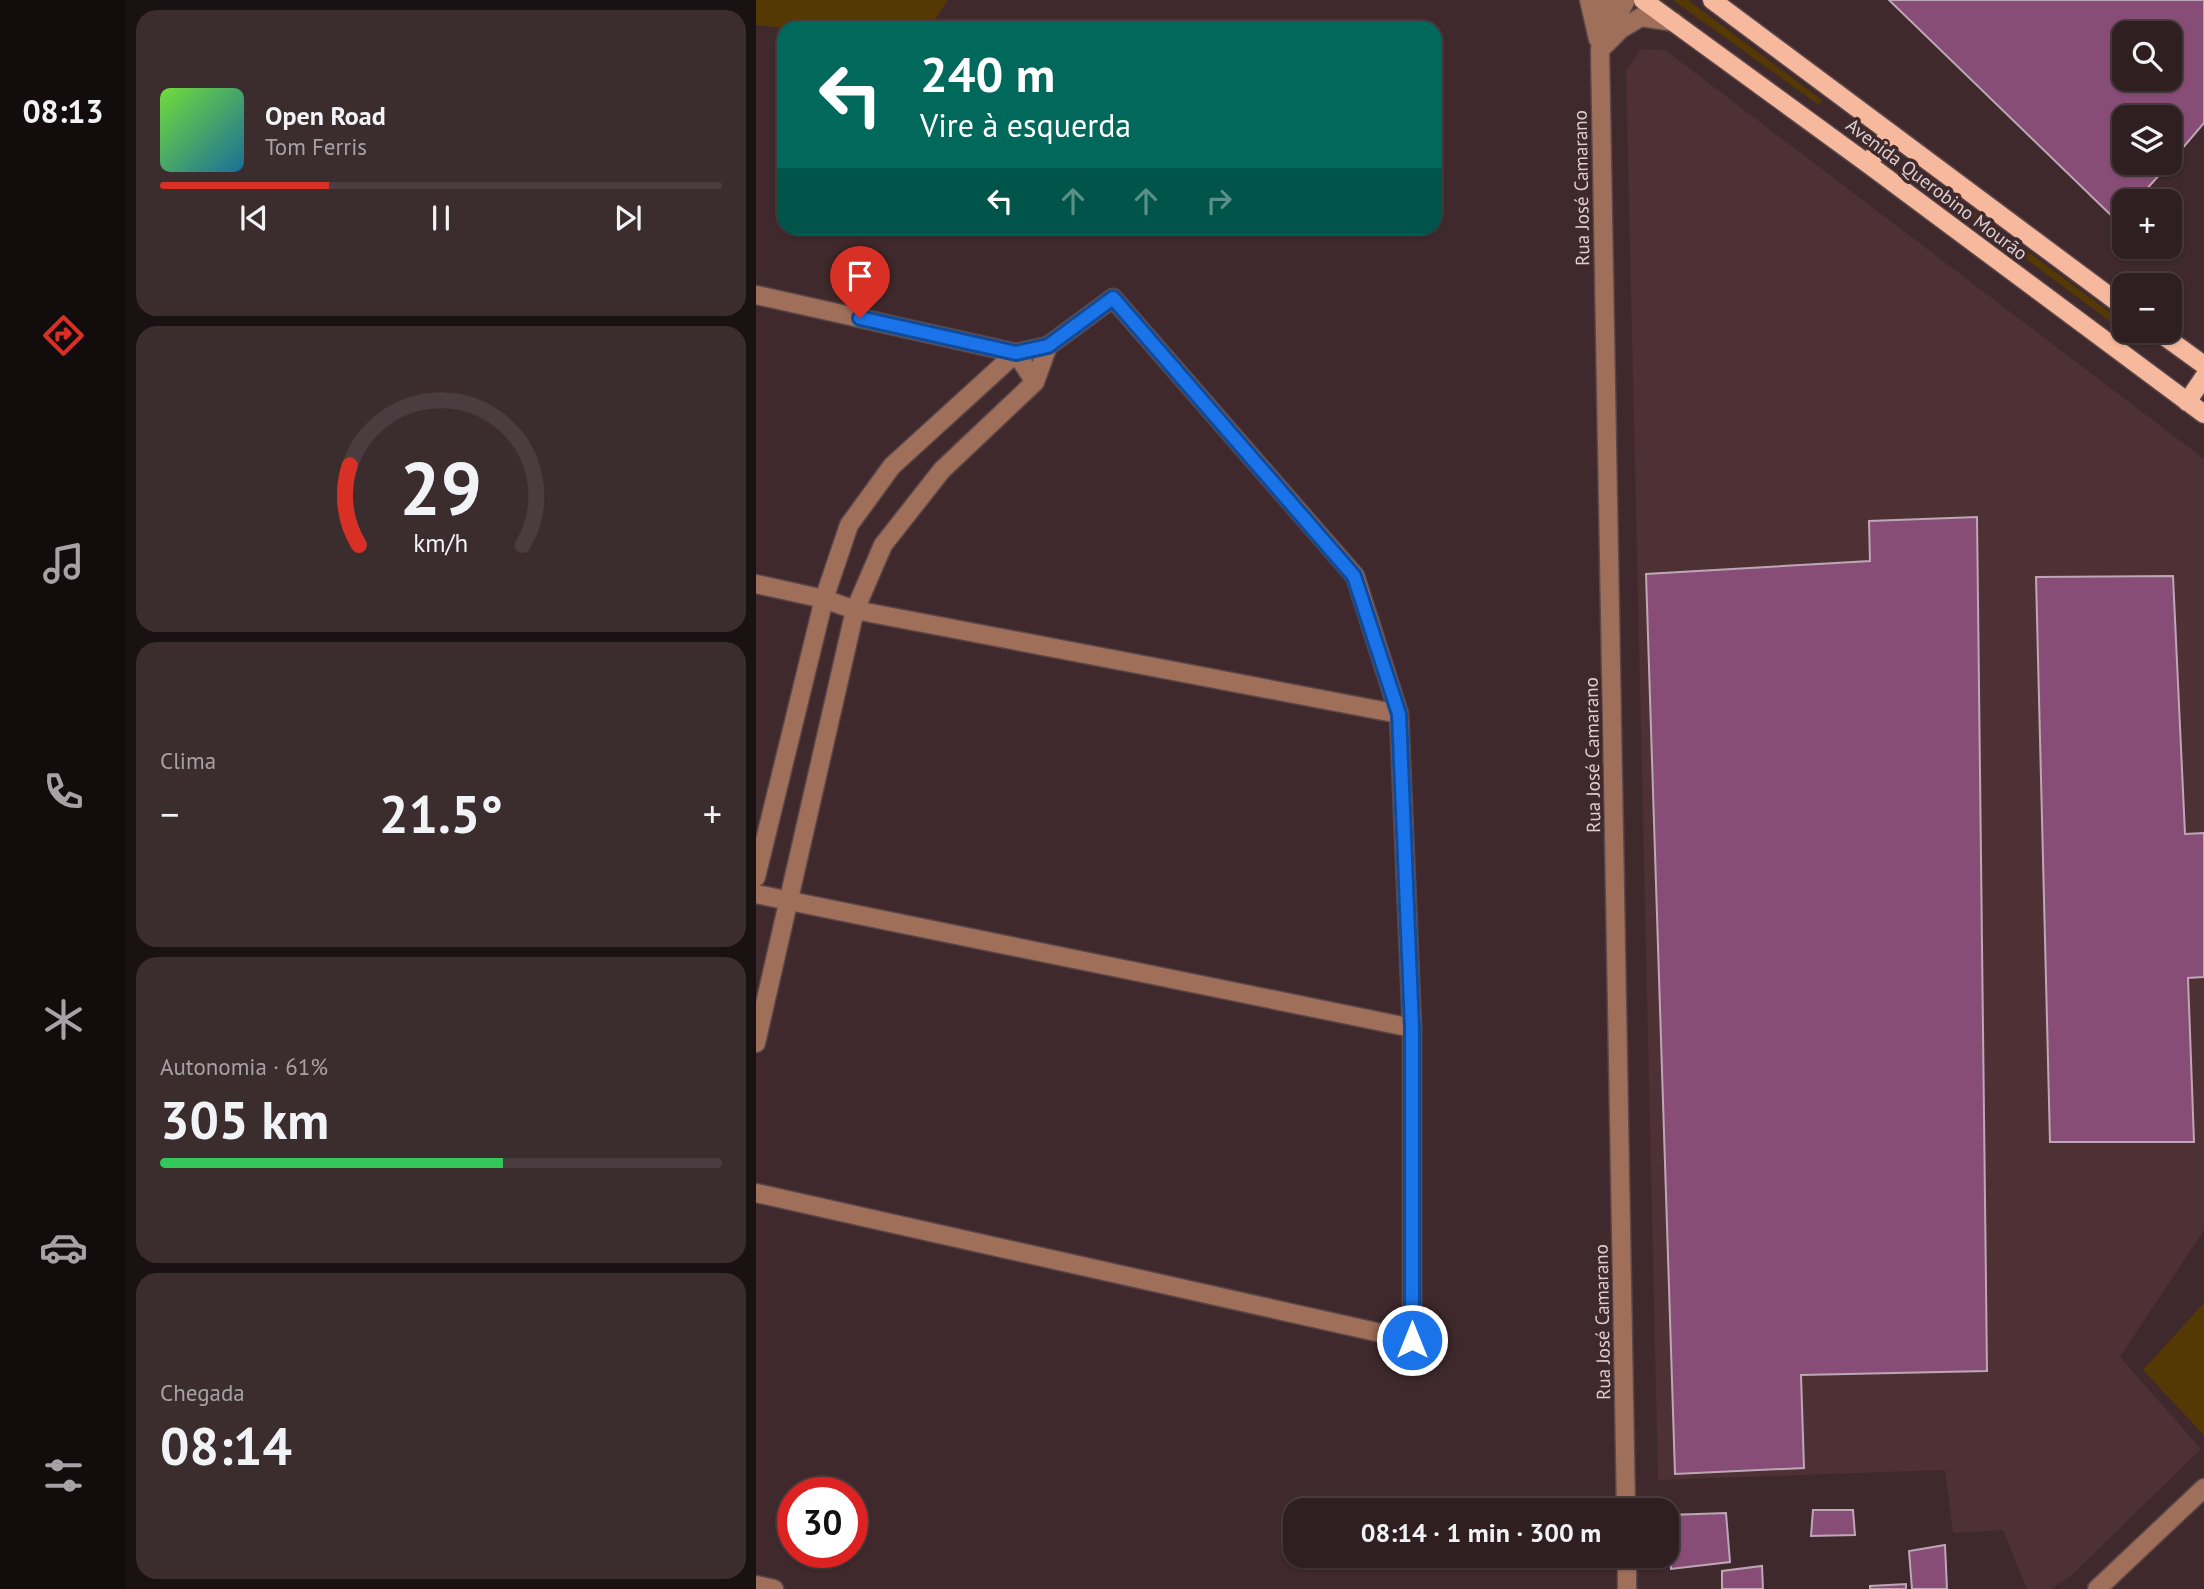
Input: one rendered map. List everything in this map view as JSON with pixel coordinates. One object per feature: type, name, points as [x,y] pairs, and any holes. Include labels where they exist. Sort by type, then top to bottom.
[{"type":"main road","name":"Avenida Querobino Mourão","points":[[1643,0],[2204,414]]},
{"type":"main road","name":"Avenida Querobino Mourão","points":[[1712,0],[2112,298]]},
{"type":"main road","points":[[1868,164],[1889,134]]},
{"type":"main road","points":[[2174,343],[2204,365]]},
{"type":"main road","points":[[2187,402],[2204,377]]},
{"type":"street","points":[[1589,0],[1600,50]]},
{"type":"street","name":"Rua José Camarano","points":[[1607,0],[1600,50],[1626,1498]]},
{"type":"street","points":[[1600,50],[1626,0]]},
{"type":"street","points":[[1600,50],[1620,29],[1641,17],[1674,22]]},
{"type":"street","points":[[756,295],[1016,353],[1048,346],[1113,298],[1354,576],[1399,714],[1412,1028],[1412,1340],[756,1192]]},
{"type":"street","points":[[756,1043],[855,610],[883,545],[942,470],[1035,382],[1048,346]]},
{"type":"street","points":[[1016,353],[1035,382]]},
{"type":"street","points":[[756,877],[824,599],[849,525],[892,466],[1016,353]]},
{"type":"street","points":[[756,584],[824,599],[855,610],[1399,714]]},
{"type":"street","points":[[756,894],[1412,1028]]},
{"type":"street","points":[[2097,1589],[2204,1488]]},
{"type":"street","points":[[1627,1568],[1627,1588]]},
{"type":"street","points":[[756,1585],[774,1589]]},
{"type":"shaded area","points":[[756,0],[948,0],[934,21],[777,21],[777,27],[756,25]]},
{"type":"shaded area","points":[[1673,0],[1688,0],[1822,100],[1819,105]]},
{"type":"shaded area","points":[[1641,49],[1665,50],[2204,459],[2204,1230],[2120,1357],[2201,1449],[2072,1575],[2051,1589],[2027,1589],[2003,1530],[1953,1533],[1945,1470],[1658,1480],[1626,71]]},
{"type":"shaded area","points":[[1946,191],[2112,314],[2112,323],[1943,197]]},
{"type":"shaded area","points":[[2204,1303],[2204,1435],[2143,1370]]},
{"type":"building","points":[[1889,0],[2204,0],[2204,123],[2182,149],[2182,105],[2112,105],[2112,175],[2159,175],[2147,189],[2112,189],[2112,216]]},
{"type":"building","points":[[1977,517],[1987,1371],[1801,1375],[1804,1468],[1675,1474],[1646,574],[1870,561],[1869,521]]},
{"type":"building","points":[[2173,576],[2185,834],[2204,833],[2204,977],[2188,978],[2194,1142],[2050,1142],[2036,577]]},
{"type":"building","points":[[1813,1510],[1853,1510],[1855,1535],[1811,1536]]},
{"type":"building","points":[[1726,1513],[1730,1562],[1671,1569],[1679,1568],[1679,1515]]},
{"type":"building","points":[[1945,1545],[1947,1589],[1912,1589],[1909,1551]]},
{"type":"building","points":[[1762,1566],[1763,1589],[1722,1589],[1722,1571]]},
{"type":"building","points":[[1906,1584],[1906,1589],[1870,1589],[1870,1586]]},
{"type":"route","points":[[860,318],[1016,353],[1048,346],[1113,298],[1354,576],[1399,714],[1412,1028],[1412,1340]]}]
